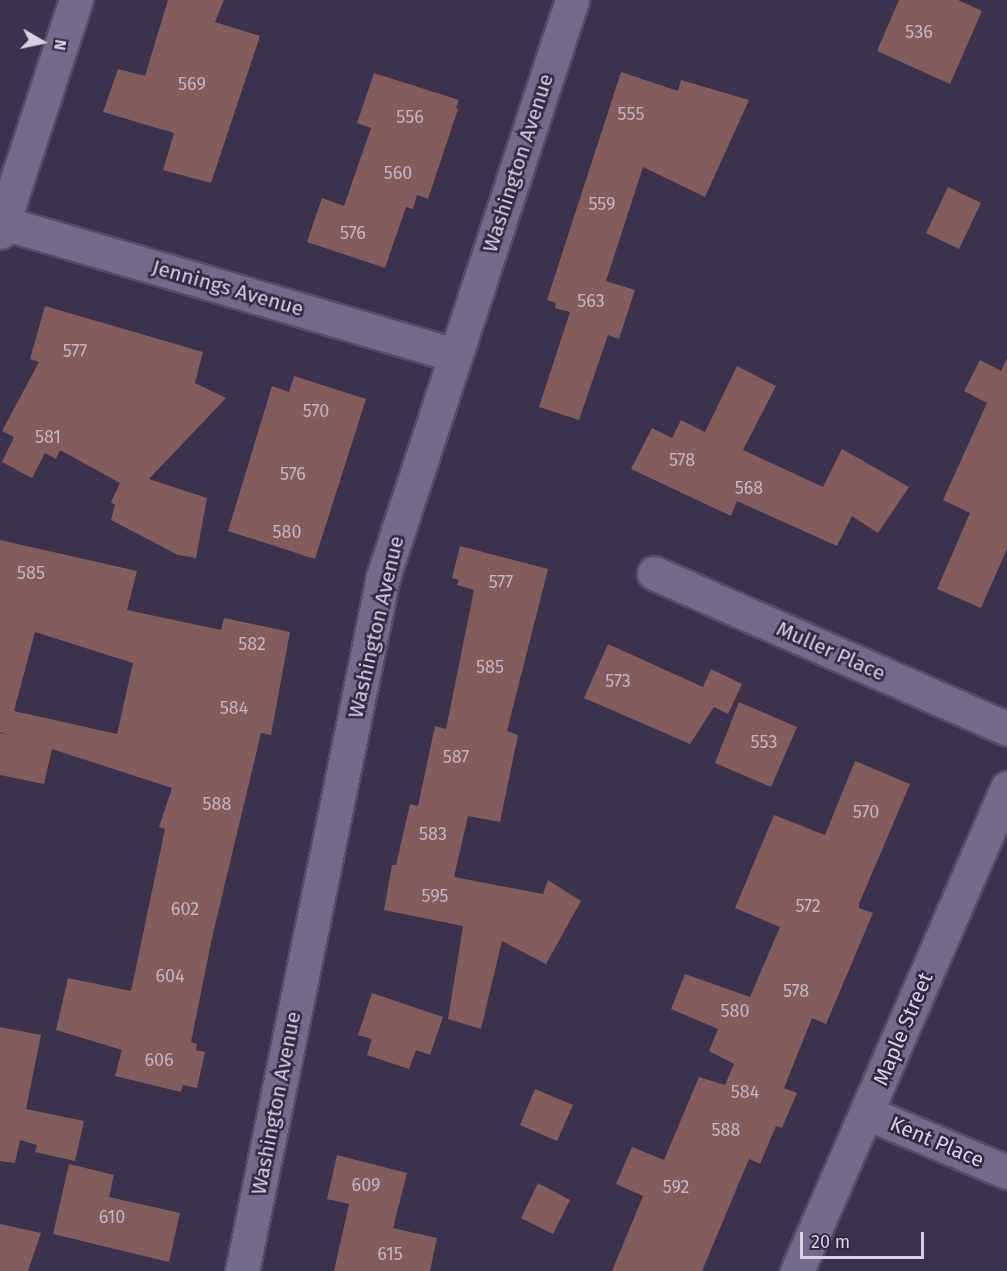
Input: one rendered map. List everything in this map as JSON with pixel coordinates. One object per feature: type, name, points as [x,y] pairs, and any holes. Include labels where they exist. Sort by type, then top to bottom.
[{"type":"street","points":[[1,225],[76,0]]},
{"type":"street","name":"Washington Avenue","points":[[242,1271],[383,577],[572,0]]},
{"type":"street","name":"Jennings Avenue","points":[[1,225],[456,355]]},
{"type":"street","name":"Muller Place","points":[[654,573],[1007,729]]},
{"type":"street","name":"Maple Street","points":[[797,1271],[1007,788]]},
{"type":"street","name":"Kent Place","points":[[867,1113],[1007,1172]]},
{"type":"building","points":[[168,0],[224,0],[215,22],[260,36],[211,183],[163,170],[174,133],[103,112],[118,69],[145,76]]},
{"type":"building","points":[[899,0],[958,0],[982,11],[950,84],[877,51]]},
{"type":"building","points":[[621,72],[678,91],[681,80],[749,100],[705,197],[643,167],[606,281],[635,290],[619,339],[608,335],[579,420],[539,407],[570,312],[555,308],[556,303],[547,300]]},
{"type":"building","points":[[374,73],[459,100],[428,199],[417,195],[413,209],[406,207],[385,268],[307,242],[322,198],[344,206],[371,128],[357,123]]},
{"type":"building","points":[[948,187],[981,203],[959,249],[926,233]]},
{"type":"building","points":[[45,306],[203,352],[195,383],[226,398],[149,479],[207,498],[196,558],[178,555],[111,520],[115,505],[111,502],[120,483],[60,450],[56,459],[45,453],[32,478],[2,462],[14,437],[2,431],[39,362],[30,359]]},
{"type":"building","points":[[1007,358],[1007,549],[981,608],[937,589],[970,513],[943,500],[987,403],[964,391],[980,360],[1001,371]]},
{"type":"building","points":[[737,366],[776,386],[743,450],[823,487],[842,449],[909,487],[878,533],[852,516],[837,546],[737,501],[731,516],[631,469],[652,428],[672,438],[681,420],[705,432]]},
{"type":"building","points":[[294,376],[366,399],[315,559],[228,531],[272,386],[289,392]]},
{"type":"building","points":[[0,540],[137,571],[127,610],[221,630],[224,618],[290,632],[271,735],[261,733],[212,938],[191,1042],[197,1044],[196,1050],[205,1052],[197,1088],[183,1085],[181,1092],[115,1076],[122,1050],[56,1030],[68,978],[131,991],[165,829],[159,827],[172,788],[52,749],[44,784],[0,775],[0,733],[9,735],[0,732]],"holes":[[[35,632],[133,663],[117,734],[14,711]]]},
{"type":"building","points":[[460,546],[548,569],[507,731],[518,735],[500,822],[468,816],[454,877],[543,894],[548,880],[581,901],[546,964],[502,941],[481,1029],[448,1019],[463,926],[384,910],[392,865],[396,865],[410,804],[418,806],[435,726],[446,729],[474,590],[457,585],[459,580],[452,578]]},
{"type":"building","points":[[608,644],[703,687],[711,669],[742,684],[728,714],[714,707],[690,744],[584,698]]},
{"type":"building","points":[[739,702],[797,727],[771,787],[715,763]]},
{"type":"building","points":[[855,761],[910,784],[859,904],[859,908],[873,913],[826,1024],[812,1018],[784,1088],[797,1093],[782,1128],[776,1126],[760,1164],[749,1159],[702,1271],[612,1271],[643,1196],[616,1184],[632,1147],[664,1160],[699,1077],[725,1085],[734,1064],[709,1051],[718,1029],[671,1009],[685,974],[750,997],[780,927],[735,908],[774,815],[825,835]]},
{"type":"building","points":[[372,993],[443,1017],[430,1055],[416,1050],[409,1069],[367,1055],[372,1039],[358,1035]]},
{"type":"building","points":[[0,1027],[41,1035],[26,1109],[84,1121],[75,1161],[35,1152],[37,1145],[20,1140],[15,1163],[0,1161]]},
{"type":"building","points":[[535,1089],[573,1105],[557,1141],[520,1125]]},
{"type":"building","points":[[337,1155],[407,1173],[393,1228],[437,1238],[430,1271],[334,1271],[349,1204],[327,1199]]},
{"type":"building","points":[[69,1164],[114,1175],[109,1197],[180,1213],[169,1262],[53,1234]]},
{"type":"building","points":[[538,1183],[570,1200],[553,1234],[521,1218]]},
{"type":"building","points":[[0,1224],[41,1233],[28,1271],[0,1271]]}]
